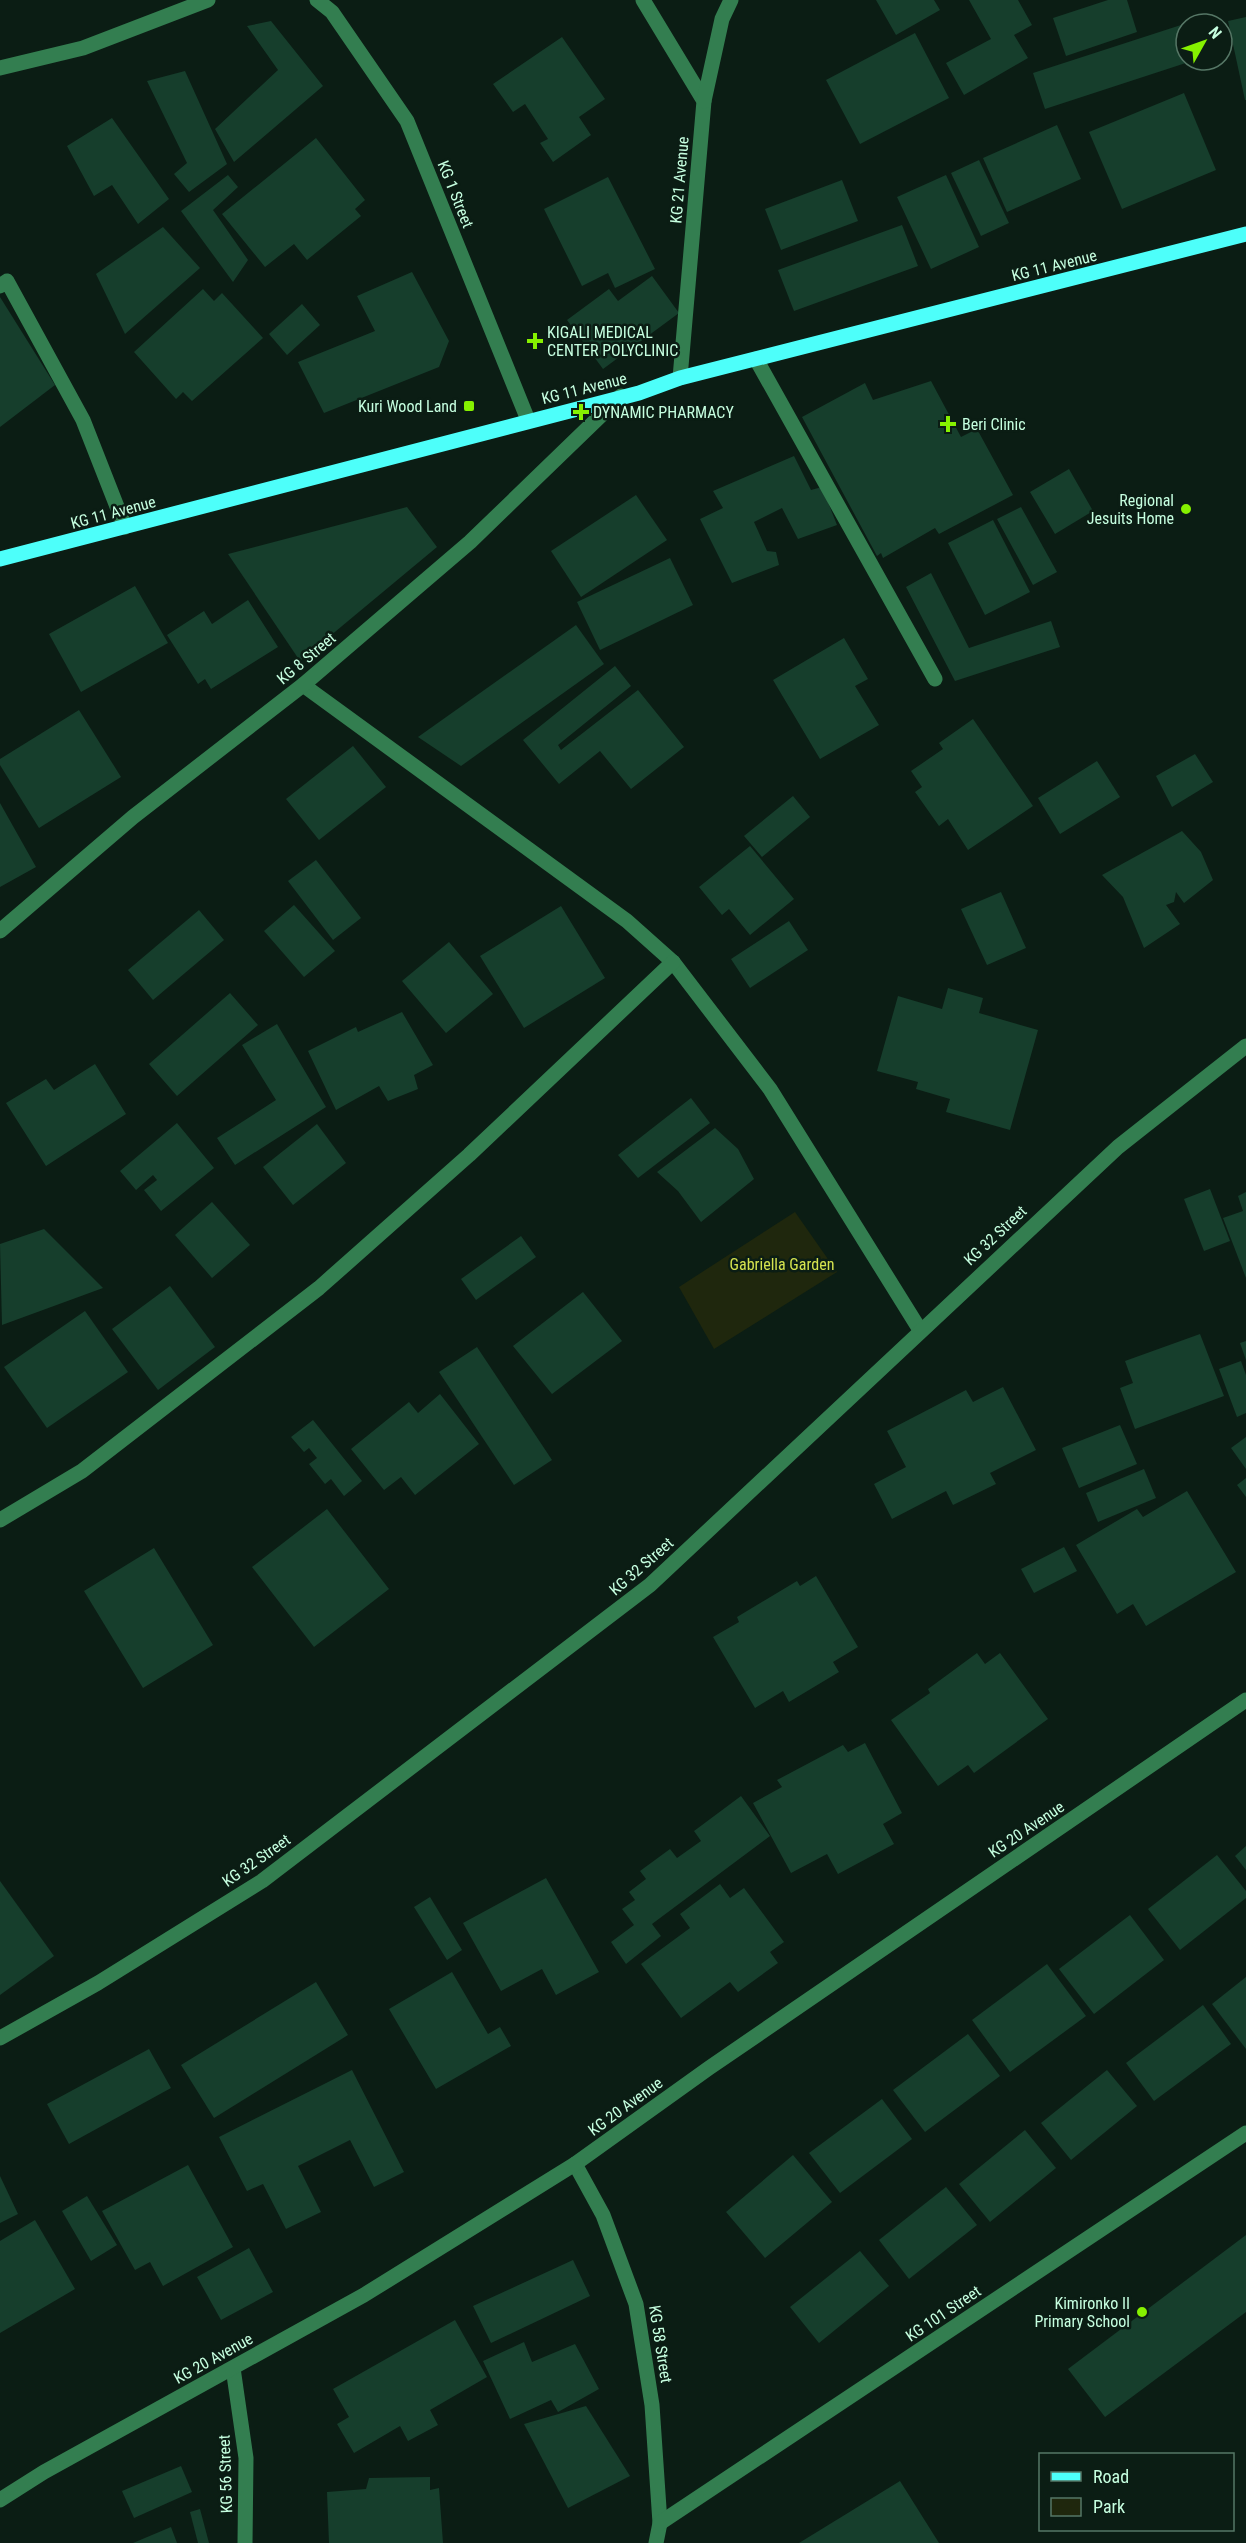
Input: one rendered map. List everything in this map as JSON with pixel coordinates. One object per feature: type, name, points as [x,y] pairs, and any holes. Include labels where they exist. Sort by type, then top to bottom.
[{"type":"main road","name":"KG 11 Avenue","points":[[0,559],[639,393],[680,378],[1246,234]]},
{"type":"street","points":[[0,68],[84,48],[208,0]]},
{"type":"street","name":"KG 1 Street","points":[[317,0],[332,12],[407,122],[528,420]]},
{"type":"street","points":[[644,0],[704,101]]},
{"type":"street","name":"KG 21 Avenue","points":[[680,378],[704,101],[722,19],[731,0]]},
{"type":"street","points":[[2,279],[84,420],[125,527]]},
{"type":"street","points":[[756,359],[934,678]]},
{"type":"street","name":"KG 8 Street","points":[[0,931],[133,817],[303,685],[470,542],[621,396]]},
{"type":"street","points":[[303,685],[627,921],[673,962],[770,1089],[920,1330]]},
{"type":"street","points":[[0,1520],[82,1472],[319,1288],[469,1155],[673,962]]},
{"type":"street","name":"KG 32 Street","points":[[0,2038],[98,1983],[262,1881],[650,1585],[1118,1147],[1246,1046]]},
{"type":"street","name":"KG 20 Avenue","points":[[0,2500],[364,2295],[575,2164],[728,2055],[1246,1700]]},
{"type":"street","name":"KG 101 Street","points":[[660,2523],[1246,2133]]},
{"type":"street","name":"KG 58 Street","points":[[575,2164],[603,2215],[636,2304],[652,2405],[660,2523],[656,2543]]},
{"type":"street","name":"KG 56 Street","points":[[233,2368],[246,2458],[245,2543]]},
{"type":"green space","name":"Gabriella Garden","points":[[795,1212],[837,1272],[714,1349],[679,1287]]},
{"type":"building","points":[[876,0],[934,0],[940,10],[896,35]]},
{"type":"building","points":[[969,0],[1018,0],[1032,25],[1014,35],[1028,58],[964,95],[946,63],[991,39]]},
{"type":"building","points":[[1108,0],[1127,0],[1137,32],[1066,56],[1053,18]]},
{"type":"building","points":[[1246,17],[1246,100],[1234,49],[1234,20]]},
{"type":"building","points":[[271,21],[323,86],[234,162],[215,129],[278,70],[247,26]]},
{"type":"building","points":[[1174,27],[1174,67],[1045,109],[1033,73]]},
{"type":"building","points":[[915,33],[949,98],[860,144],[826,80]]},
{"type":"building","points":[[562,37],[605,99],[579,117],[591,135],[553,162],[540,143],[548,139],[525,104],[513,112],[493,84]]},
{"type":"building","points":[[185,71],[227,164],[189,192],[174,174],[187,163],[147,81]]},
{"type":"building","points":[[1184,93],[1216,170],[1122,209],[1089,132]]},
{"type":"building","points":[[112,118],[169,199],[138,224],[112,185],[94,196],[67,146]]},
{"type":"building","points":[[1057,125],[1081,179],[1007,212],[983,158]]},
{"type":"building","points":[[316,138],[365,200],[355,209],[361,216],[307,260],[294,244],[265,267],[222,214]]},
{"type":"building","points":[[979,160],[1009,223],[981,236],[951,173]]},
{"type":"building","points":[[228,175],[238,187],[213,210],[248,260],[233,282],[181,211]]},
{"type":"building","points":[[946,175],[979,247],[931,269],[897,197]]},
{"type":"building","points":[[608,177],[655,269],[615,288],[608,273],[582,286],[544,209]]},
{"type":"building","points":[[842,180],[858,221],[781,250],[765,209]]},
{"type":"building","points":[[902,225],[918,266],[794,311],[778,270]]},
{"type":"building","points":[[163,227],[200,268],[125,334],[96,274]]},
{"type":"building","points":[[412,272],[449,341],[439,367],[324,413],[298,362],[375,331],[357,296]]},
{"type":"building","points":[[652,276],[679,313],[603,369],[567,320],[609,289],[618,301]]},
{"type":"building","points":[[203,289],[214,301],[222,293],[263,338],[192,401],[183,392],[176,399],[134,352]]},
{"type":"building","points":[[0,297],[55,385],[0,427]]},
{"type":"building","points":[[302,304],[320,325],[287,355],[269,334]]},
{"type":"building","points":[[931,381],[961,437],[977,429],[1013,495],[939,534],[935,528],[883,558],[881,553],[877,556],[802,417],[865,383],[873,400]]},
{"type":"building","points":[[794,456],[811,490],[822,487],[837,525],[798,539],[782,508],[754,522],[767,551],[776,552],[779,565],[732,583],[700,519],[723,508],[713,491]]},
{"type":"building","points":[[1069,469],[1093,511],[1055,534],[1030,492]]},
{"type":"building","points":[[636,495],[667,540],[581,597],[551,551]]},
{"type":"building","points":[[407,507],[437,547],[300,661],[228,554]]},
{"type":"building","points":[[1021,507],[1057,572],[1033,585],[997,519]]},
{"type":"building","points":[[993,520],[1030,592],[985,615],[948,543]]},
{"type":"building","points":[[670,558],[693,605],[600,650],[577,602]]},
{"type":"building","points":[[931,573],[969,648],[1051,621],[1060,647],[955,681],[906,587]]},
{"type":"building","points":[[135,586],[168,643],[81,692],[49,634]]},
{"type":"building","points":[[248,600],[278,647],[211,689],[205,679],[198,684],[167,635],[204,611],[212,624]]},
{"type":"building","points":[[576,625],[604,664],[461,766],[418,737]]},
{"type":"building","points":[[844,638],[868,679],[855,686],[879,725],[820,759],[773,680]]},
{"type":"building","points":[[615,666],[631,686],[558,745],[561,750],[638,690],[684,747],[631,789],[600,751],[559,784],[523,740]]},
{"type":"building","points":[[79,710],[121,777],[39,828],[0,765],[0,759]]},
{"type":"building","points":[[973,719],[1033,806],[968,850],[948,819],[939,826],[915,792],[922,787],[911,771],[943,749],[939,743]]},
{"type":"building","points":[[353,746],[386,787],[319,840],[286,799]]},
{"type":"building","points":[[1195,754],[1213,782],[1172,807],[1156,776]]},
{"type":"building","points":[[1097,761],[1120,797],[1060,834],[1038,798]]},
{"type":"building","points":[[793,796],[810,817],[762,857],[744,836]]},
{"type":"building","points":[[0,803],[36,867],[0,887]]},
{"type":"building","points":[[1182,831],[1201,852],[1213,880],[1184,903],[1176,892],[1174,902],[1166,905],[1180,924],[1144,948],[1123,897],[1102,875]]},
{"type":"building","points":[[750,846],[794,899],[750,935],[729,909],[722,915],[699,887]]},
{"type":"building","points":[[316,860],[361,918],[333,940],[288,881]]},
{"type":"building","points":[[1001,892],[1026,948],[987,965],[961,909]]},
{"type":"building","points":[[294,905],[335,951],[304,977],[264,931]]},
{"type":"building","points":[[561,906],[605,978],[524,1028],[480,956]]},
{"type":"building","points":[[199,910],[224,940],[153,1000],[128,970]]},
{"type":"building","points":[[789,921],[808,950],[750,988],[731,959]]},
{"type":"building","points":[[449,942],[493,994],[446,1033],[402,981]]},
{"type":"building","points":[[948,988],[983,998],[979,1013],[1038,1030],[1010,1130],[946,1112],[950,1099],[916,1089],[918,1082],[877,1071],[898,996],[942,1009]]},
{"type":"building","points":[[230,993],[258,1025],[177,1096],[149,1064]]},
{"type":"building","points":[[402,1012],[433,1065],[414,1075],[418,1089],[388,1101],[379,1086],[336,1110],[308,1051],[356,1027],[358,1032]]},
{"type":"building","points":[[277,1024],[326,1107],[235,1165],[217,1138],[276,1100],[242,1045]]},
{"type":"building","points":[[95,1064],[126,1114],[46,1166],[6,1103],[46,1079],[54,1090]]},
{"type":"building","points":[[691,1098],[710,1123],[638,1178],[618,1155]]},
{"type":"building","points":[[177,1123],[214,1168],[161,1211],[144,1190],[157,1180],[153,1175],[136,1190],[120,1171]]},
{"type":"building","points":[[317,1124],[346,1163],[293,1205],[263,1167]]},
{"type":"building","points":[[715,1128],[738,1149],[754,1179],[701,1222],[678,1191],[657,1172]]},
{"type":"building","points":[[1210,1189],[1230,1241],[1204,1251],[1184,1199]]},
{"type":"building","points":[[1246,1192],[1246,1278],[1223,1218],[1243,1211],[1238,1196]]},
{"type":"building","points":[[212,1202],[250,1245],[212,1278],[175,1235]]},
{"type":"building","points":[[44,1229],[103,1288],[2,1325],[0,1244]]},
{"type":"building","points":[[521,1236],[536,1257],[476,1300],[461,1279]]},
{"type":"building","points":[[170,1286],[215,1347],[158,1390],[112,1329]]},
{"type":"building","points":[[583,1292],[622,1341],[552,1394],[513,1346]]},
{"type":"building","points":[[85,1311],[128,1372],[47,1428],[4,1367]]},
{"type":"building","points":[[1200,1334],[1224,1396],[1135,1429],[1120,1388],[1133,1383],[1125,1361]]},
{"type":"building","points":[[1246,1341],[1246,1360],[1240,1343]]},
{"type":"building","points":[[477,1347],[552,1460],[514,1485],[439,1372]]},
{"type":"building","points":[[1241,1361],[1246,1375],[1246,1413],[1237,1417],[1219,1369]]},
{"type":"building","points":[[1003,1387],[1036,1450],[990,1473],[996,1484],[953,1505],[946,1491],[892,1519],[874,1484],[906,1467],[887,1431],[966,1390],[973,1402]]},
{"type":"building","points":[[440,1394],[479,1444],[415,1495],[401,1477],[384,1490],[351,1449],[409,1402],[418,1413]]},
{"type":"building","points":[[313,1420],[362,1481],[344,1496],[331,1479],[325,1484],[309,1464],[317,1458],[309,1448],[304,1452],[291,1437]]},
{"type":"building","points":[[1120,1425],[1137,1464],[1079,1488],[1062,1448]]},
{"type":"building","points":[[1246,1437],[1246,1469],[1231,1448]]},
{"type":"building","points":[[1144,1469],[1156,1498],[1098,1522],[1086,1493]]},
{"type":"building","points":[[1246,1478],[1246,1497],[1237,1485]]},
{"type":"building","points":[[1187,1491],[1236,1572],[1146,1626],[1133,1604],[1117,1614],[1076,1545],[1137,1509],[1143,1517]]},
{"type":"building","points":[[327,1509],[389,1589],[314,1647],[252,1567]]},
{"type":"building","points":[[1064,1547],[1077,1571],[1034,1593],[1021,1569]]},
{"type":"building","points":[[154,1548],[213,1645],[143,1688],[84,1591]]},
{"type":"building","points":[[816,1576],[858,1647],[833,1662],[839,1672],[789,1702],[783,1691],[755,1708],[713,1637],[739,1622],[737,1617],[797,1581],[800,1586]]},
{"type":"building","points":[[977,1653],[985,1664],[1000,1653],[1048,1719],[974,1773],[968,1765],[938,1786],[891,1720],[930,1693],[928,1689]]},
{"type":"building","points":[[865,1743],[902,1813],[883,1824],[894,1844],[838,1874],[827,1854],[791,1873],[753,1803],[782,1787],[777,1780],[843,1745],[848,1752]]},
{"type":"building","points":[[741,1796],[770,1836],[652,1924],[661,1936],[626,1964],[611,1942],[634,1925],[622,1909],[635,1900],[629,1892],[646,1879],[640,1871],[670,1849],[677,1858],[701,1841],[694,1831]]},
{"type":"building","points":[[1246,1846],[1246,1870],[1235,1856]]},
{"type":"building","points":[[1217,1855],[1246,1891],[1246,1898],[1180,1950],[1148,1909]]},
{"type":"building","points":[[546,1878],[599,1972],[556,1995],[542,1969],[501,1991],[463,1923]]},
{"type":"building","points":[[0,1881],[54,1956],[0,1995]]},
{"type":"building","points":[[720,1884],[730,1898],[744,1888],[784,1942],[770,1952],[778,1963],[738,1992],[730,1982],[681,2018],[641,1964],[690,1928],[680,1914]]},
{"type":"building","points":[[430,1897],[462,1950],[447,1960],[414,1907]]},
{"type":"building","points":[[1130,1915],[1164,1960],[1094,2014],[1059,1969]]},
{"type":"building","points":[[1047,1964],[1086,2016],[1010,2072],[972,2020]]},
{"type":"building","points":[[452,1972],[488,2034],[500,2027],[511,2046],[436,2089],[389,2009]]},
{"type":"building","points":[[1246,1977],[1246,2049],[1212,2004]]},
{"type":"building","points":[[316,1982],[348,2035],[214,2118],[181,2065]]},
{"type":"building","points":[[1203,2005],[1231,2044],[1154,2101],[1126,2063]]},
{"type":"building","points":[[968,2034],[1000,2076],[925,2132],[893,2090]]},
{"type":"building","points":[[149,2049],[171,2088],[69,2144],[47,2104]]},
{"type":"building","points":[[352,2070],[404,2172],[374,2187],[350,2140],[298,2166],[321,2212],[286,2229],[263,2184],[247,2191],[219,2137]]},
{"type":"building","points":[[1107,2070],[1137,2106],[1071,2160],[1041,2123]]},
{"type":"building","points":[[882,2099],[912,2139],[840,2193],[809,2153]]},
{"type":"building","points":[[1025,2130],[1056,2168],[990,2222],[959,2184]]},
{"type":"building","points":[[793,2155],[832,2202],[765,2258],[726,2212]]},
{"type":"building","points":[[188,2165],[233,2247],[163,2286],[150,2262],[135,2270],[102,2211]]},
{"type":"building","points":[[0,2176],[18,2214],[0,2223]]},
{"type":"building","points":[[946,2187],[977,2225],[909,2279],[879,2240]]},
{"type":"building","points":[[87,2196],[117,2245],[91,2261],[62,2211]]},
{"type":"building","points":[[35,2220],[75,2289],[0,2333],[0,2241]]},
{"type":"building","points":[[1246,2235],[1246,2312],[1105,2417],[1068,2369]]},
{"type":"building","points":[[249,2248],[273,2292],[221,2320],[197,2277]]},
{"type":"building","points":[[860,2251],[889,2286],[819,2343],[790,2307]]},
{"type":"building","points":[[573,2260],[590,2296],[491,2343],[473,2306]]},
{"type":"building","points":[[455,2320],[487,2377],[430,2410],[438,2425],[408,2441],[400,2426],[354,2453],[337,2424],[349,2417],[333,2389]]},
{"type":"building","points":[[524,2342],[532,2362],[575,2344],[599,2389],[558,2412],[551,2400],[510,2419],[483,2361]]},
{"type":"building","points":[[586,2406],[630,2476],[568,2508],[524,2424]]},
{"type":"building","points":[[181,2466],[192,2492],[134,2518],[122,2491]]},
{"type":"building","points":[[430,2477],[430,2490],[439,2488],[443,2543],[329,2543],[327,2492],[366,2489],[369,2478]]},
{"type":"building","points":[[900,2481],[939,2543],[799,2543]]},
{"type":"building","points":[[200,2509],[209,2543],[198,2543],[190,2512]]},
{"type":"building","points":[[171,2527],[177,2543],[133,2543]]},
{"type":"place","name":"KIGALI MEDICAL CENTER POLYCLINIC","points":[[535,341]]},
{"type":"place","name":"Kuri Wood Land","points":[[469,406]]},
{"type":"place","name":"DYNAMIC PHARMACY","points":[[581,412]]},
{"type":"place","name":"Beri Clinic","points":[[948,424]]},
{"type":"place","name":"Regional Jesuits Home","points":[[1186,509]]},
{"type":"place","name":"Kimironko II Primary School","points":[[1142,2312]]}]
